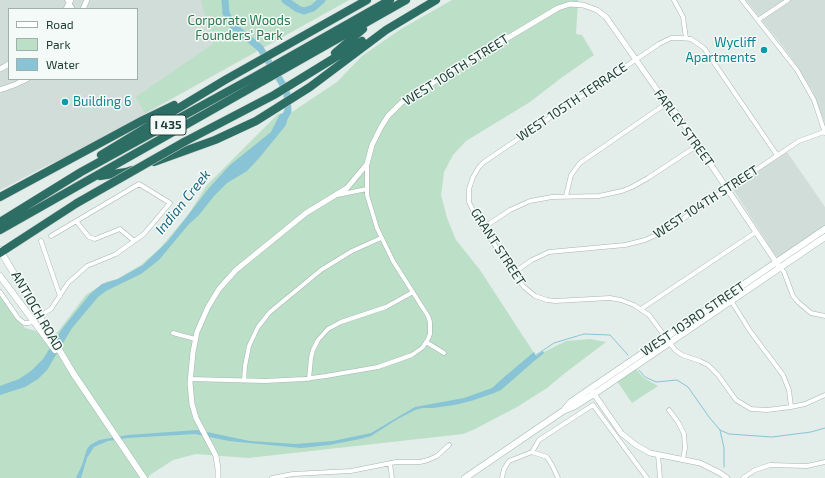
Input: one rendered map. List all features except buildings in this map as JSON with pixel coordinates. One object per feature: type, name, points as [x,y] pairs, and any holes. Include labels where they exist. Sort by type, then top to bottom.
[{"type":"highway","points":[[0,197],[143,120],[225,80],[367,0]]},
{"type":"highway","name":"I 435","points":[[302,55],[390,0]]},
{"type":"highway","name":"I 435","points":[[0,222],[81,172],[377,17],[406,0]]},
{"type":"highway","points":[[95,176],[126,172],[208,143],[256,121],[324,77],[371,40],[401,20],[436,0]]},
{"type":"highway","points":[[311,72],[377,17]]},
{"type":"highway","points":[[0,252],[77,203],[184,142],[258,104],[389,24],[401,20]]},
{"type":"highway","points":[[81,172],[94,160],[225,80]]},
{"type":"highway","name":"I 435","points":[[0,230],[95,176],[257,80]]},
{"type":"main road","name":"WEST 103RD STREET","points":[[465,478],[563,411],[575,406],[592,391],[778,264],[825,229]]},
{"type":"main road","name":"WEST 103RD STREET","points":[[778,264],[825,237]]},
{"type":"main road","name":"ANTIOCH ROAD","points":[[0,252],[49,338],[74,372],[144,478]]},
{"type":"main road","name":"ANTIOCH ROAD","points":[[0,276],[37,318]]},
{"type":"street","points":[[674,0],[683,17],[686,38],[696,42],[709,54],[777,155]]},
{"type":"street","points":[[742,0],[804,81],[816,105],[825,133]]},
{"type":"street","points":[[758,20],[788,0]]},
{"type":"street","name":"FARLEY STREET","points":[[576,4],[590,7],[603,14],[613,26],[698,145],[778,264]]},
{"type":"street","name":"WEST 106TH STREET","points":[[218,478],[216,456],[196,418],[192,404],[190,379],[195,339],[202,318],[213,298],[228,278],[306,213],[347,188],[367,164],[372,145],[381,127],[395,109],[407,98],[550,12],[564,5],[576,4]]},
{"type":"street","name":"WEST 105TH TERRACE","points":[[470,184],[476,171],[484,162],[636,59],[666,40],[676,37],[686,38]]},
{"type":"street","points":[[0,90],[25,80]]},
{"type":"street","points":[[566,196],[571,175],[580,163],[668,103]]},
{"type":"street","name":"WEST 104TH STREET","points":[[513,273],[532,260],[549,252],[625,245],[645,240],[666,230],[798,141],[825,133]]},
{"type":"street","points":[[482,228],[504,213],[520,205],[542,198],[599,196],[622,191],[648,178],[698,145]]},
{"type":"street","points":[[190,379],[276,381],[309,378],[364,370],[384,365],[415,353],[423,347],[430,334],[430,322],[426,312],[393,261],[381,238],[367,195],[367,164]]},
{"type":"street","points":[[0,292],[18,318],[24,324],[30,323],[51,310],[68,283],[86,266],[116,254],[144,234],[170,203],[139,184],[51,236]]},
{"type":"street","name":"GRANT STREET","points":[[470,184],[469,198],[473,213],[513,273],[530,293],[541,298],[555,301],[610,298],[628,302],[641,309],[654,321],[667,340],[679,353],[700,361],[713,369],[733,397],[745,406],[760,410],[791,407],[805,404],[825,395]]},
{"type":"street","points":[[336,195],[367,189]]},
{"type":"street","points":[[76,221],[89,237],[95,238],[120,229],[134,241]]},
{"type":"street","points":[[641,309],[756,232]]},
{"type":"street","points":[[244,381],[249,346],[258,327],[270,312],[309,279],[332,263],[352,251],[381,238]]},
{"type":"street","points":[[41,241],[60,296]]},
{"type":"street","points":[[778,264],[784,272],[793,296],[798,302],[811,312],[825,316]]},
{"type":"street","points":[[309,378],[313,350],[318,340],[328,329],[341,322],[386,307],[413,292]]},
{"type":"street","points":[[729,298],[750,331],[784,375],[789,390],[791,407]]},
{"type":"street","points":[[173,333],[195,339]]},
{"type":"street","points":[[426,342],[444,353]]},
{"type":"street","points":[[592,391],[621,433],[627,439],[646,451],[683,458],[709,466],[727,478]]},
{"type":"street","points":[[502,478],[509,461],[532,452],[539,440],[593,405],[647,478]]},
{"type":"street","points":[[669,410],[678,422],[684,434],[685,448],[683,458]]},
{"type":"street","points":[[533,432],[539,440]]},
{"type":"street","points":[[622,444],[627,439]]},
{"type":"street","points":[[272,478],[306,472],[339,472],[390,463],[428,460],[437,456],[449,445]]},
{"type":"street","points":[[503,452],[509,461]]},
{"type":"street","points":[[532,452],[547,458],[558,478]]},
{"type":"street","points":[[658,454],[660,478]]},
{"type":"street","points":[[743,478],[755,470],[768,466],[807,466],[825,462]]},
{"type":"street","points":[[390,463],[392,478]]},
{"type":"street","points":[[339,472],[340,478]]},
{"type":"shaded area","points":[[0,0],[349,0],[77,152],[0,190]]},
{"type":"shaded area","points":[[746,0],[825,0],[825,124],[812,90],[788,53]]},
{"type":"shaded area","points":[[787,152],[825,207],[825,227],[779,258],[775,255],[733,189],[735,186]]},
{"type":"green space","name":"Corporate Woods Founders' Park","points":[[201,0],[349,0],[145,113],[136,97],[213,44]]},
{"type":"green space","points":[[452,0],[578,0],[576,34],[582,35],[594,55],[530,102],[466,141],[453,155],[444,172],[441,195],[447,218],[456,240],[480,270],[536,356],[566,341],[590,339],[606,342],[547,388],[517,407],[463,434],[248,458],[196,454],[173,460],[150,475],[148,478],[0,478],[0,296],[25,328],[36,331],[46,341],[56,334],[86,295],[106,282],[117,279],[141,265],[160,248],[188,215],[207,185],[278,114],[292,112],[337,82],[362,56],[401,29]]},
{"type":"green space","points":[[635,368],[644,378],[658,386],[632,403],[617,381]]},
{"type":"water","points":[[289,113],[286,125],[260,157],[247,171],[227,183],[214,196],[159,260],[141,274],[106,291],[98,297],[72,328],[47,370],[38,379],[25,387],[0,395],[0,386],[19,379],[31,371],[43,359],[62,329],[90,294],[102,284],[118,279],[143,265],[168,241],[209,188],[230,165],[271,132],[280,114]]},
{"type":"water","points":[[543,351],[544,353],[501,390],[471,401],[454,405],[415,410],[371,436],[360,439],[329,445],[301,448],[229,441],[195,434],[127,438],[108,441],[94,447],[87,458],[81,478],[76,478],[90,445],[99,440],[128,435],[197,430],[250,441],[296,444],[333,441],[371,433],[415,407],[464,398],[492,388],[534,352],[536,356]]},
{"type":"waterway","name":"Indian Creek","points":[[225,0],[226,13],[233,26],[260,48],[282,83],[287,94],[288,111],[283,120]]},
{"type":"waterway","name":"Indian Creek","points":[[285,0],[298,9],[304,11],[313,8],[322,0]]},
{"type":"waterway","points":[[536,355],[554,343],[584,334],[610,335],[628,355]]},
{"type":"waterway","points":[[639,370],[645,377],[656,382],[677,380],[688,387],[720,430],[729,434],[772,437],[811,432],[825,428]]},
{"type":"waterway","points":[[720,430],[724,448],[724,467]]},
{"type":"place","name":"Wycliff Apartments","points":[[764,50]]},
{"type":"place","name":"Building 6","points":[[65,102]]}]
